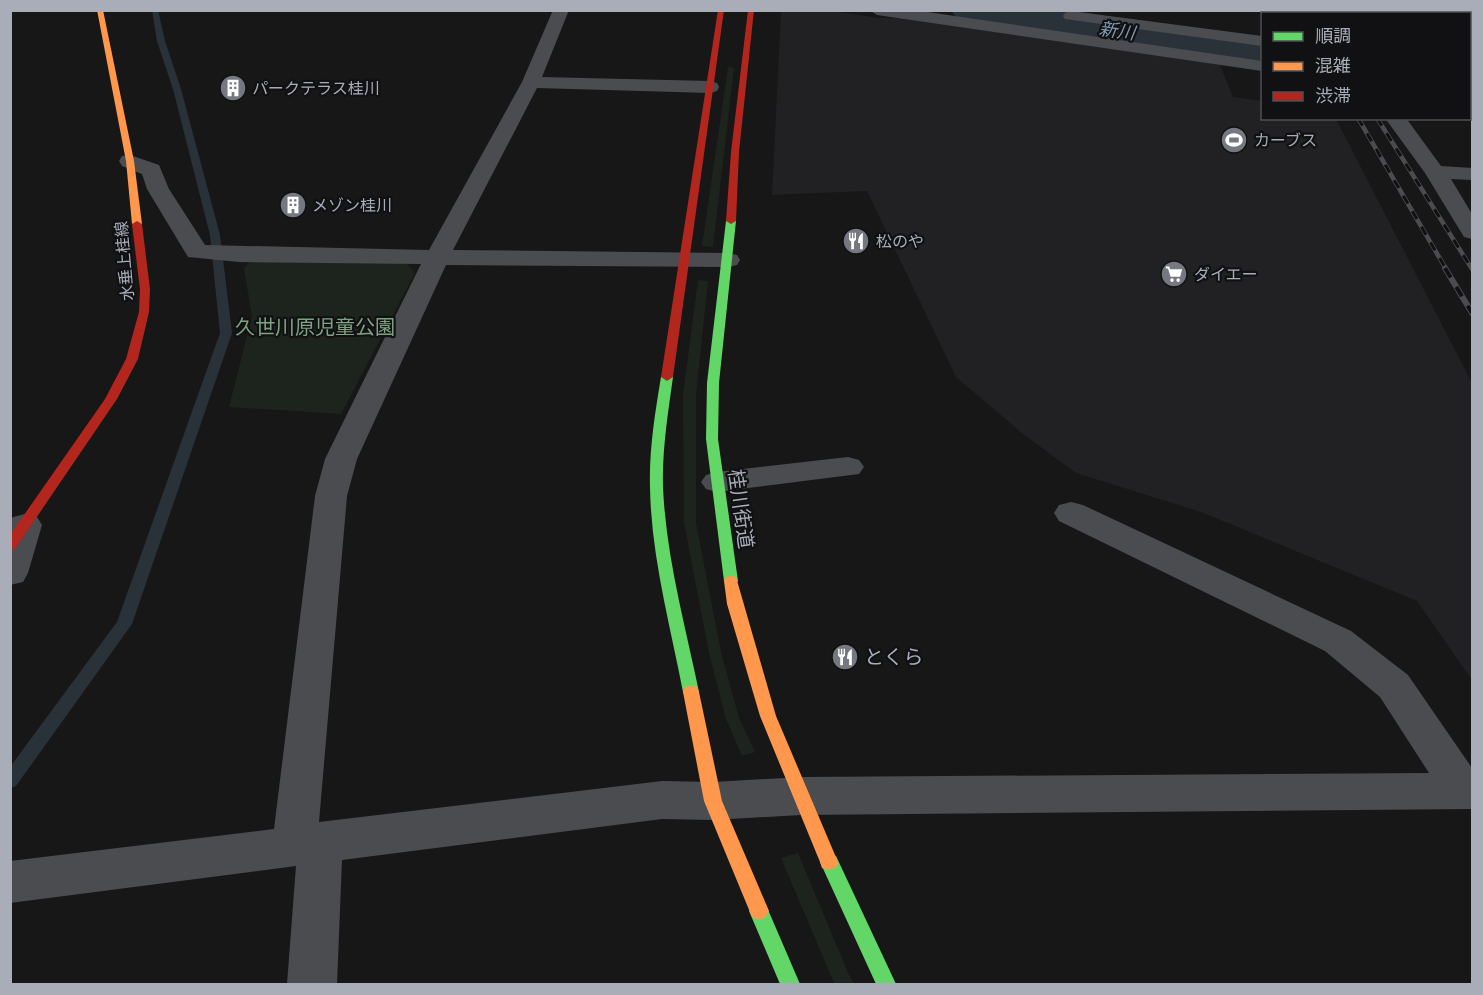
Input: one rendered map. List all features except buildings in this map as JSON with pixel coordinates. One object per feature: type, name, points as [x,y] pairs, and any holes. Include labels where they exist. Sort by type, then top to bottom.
[{"type":"street","name":"水垂上桂線","points":[[18,536],[111,399],[132,359],[140,333],[145,289],[130,161],[100,10]]},
{"type":"street","points":[[312,984],[307,844],[332,496],[341,459],[437,257],[531,82],[561,10]]},
{"type":"street","points":[[721,10],[688,222],[686,260],[658,436],[657,501],[666,570],[713,801],[790,984]]},
{"type":"street","name":"桂川街道","points":[[752,10],[735,152],[728,260],[713,383],[712,439],[717,482],[735,604],[768,716],[833,873],[886,984]]},
{"type":"street","points":[[877,10],[1261,66]]},
{"type":"street","points":[[1266,10],[1286,12]]},
{"type":"street","points":[[1055,14],[1261,41]]},
{"type":"street","points":[[531,82],[710,87]]},
{"type":"street","points":[[1396,120],[1435,172],[1473,232]]},
{"type":"street","points":[[130,161],[151,170],[158,189],[197,252],[728,260]]},
{"type":"street","points":[[1435,172],[1473,174]]},
{"type":"street","points":[[717,482],[848,467]]},
{"type":"street","points":[[1071,513],[1338,641],[1394,686],[1468,791]]},
{"type":"street","points":[[10,573],[18,536]]},
{"type":"street","points":[[10,882],[662,800],[713,801],[801,796],[1468,791]]},
{"type":"shaded area","points":[[781,11],[831,11],[879,18],[902,18],[1219,63],[1233,97],[1261,101],[1261,120],[1337,120],[1472,383],[1472,680],[1417,601],[1201,512],[1076,473],[1023,434],[956,377],[867,191],[772,195]]},
{"type":"green space","points":[[728,67],[734,68],[713,247],[702,246]]},
{"type":"green space","name":"久世川原児童公園","points":[[250,261],[406,263],[415,273],[341,414],[229,407],[252,316],[244,269]]},
{"type":"green space","points":[[698,280],[708,281],[696,395],[696,523],[721,652],[739,718],[755,752],[742,756],[726,719],[709,653],[684,523],[683,395]]},
{"type":"green space","points":[[798,853],[854,984],[834,983],[781,858]]},
{"type":"waterway","points":[[10,781],[124,624],[226,333],[215,235],[177,89],[161,41],[155,10]]},
{"type":"waterway","name":"新川","points":[[971,10],[1261,51]]},
{"type":"railway","points":[[1359,120],[1446,269]]},
{"type":"railway","points":[[1378,120],[1472,269]]},
{"type":"railway","points":[[1445,268],[1472,313]]},
{"type":"traffic: fast","points":[[731,221],[713,383],[712,439],[731,581]]},
{"type":"traffic: fast","points":[[667,377],[657,454],[657,501],[666,573],[691,692]]},
{"type":"traffic: fast","points":[[829,862],[886,984]]},
{"type":"traffic: fast","points":[[759,911],[790,984]]},
{"type":"traffic: slow","points":[[100,10],[130,161],[137,224]]},
{"type":"traffic: slow","points":[[731,581],[735,604],[768,716],[829,862]]},
{"type":"traffic: slow","points":[[691,692],[713,801],[759,911]]},
{"type":"traffic: jam","points":[[667,377],[721,10]]},
{"type":"traffic: jam","points":[[731,221],[735,152],[751,10]]},
{"type":"traffic: jam","points":[[10,546],[111,399],[132,359],[144,312],[145,289],[137,224]]},
{"type":"place","name":"パークテラス桂川","points":[[233,88]]},
{"type":"place","name":"カーブス","points":[[1234,140]]},
{"type":"place","name":"メゾン桂川","points":[[293,205]]},
{"type":"place","name":"松のや","points":[[856,241]]},
{"type":"place","name":"ダイエー","points":[[1174,274]]},
{"type":"place","name":"とくら","points":[[845,657]]}]
